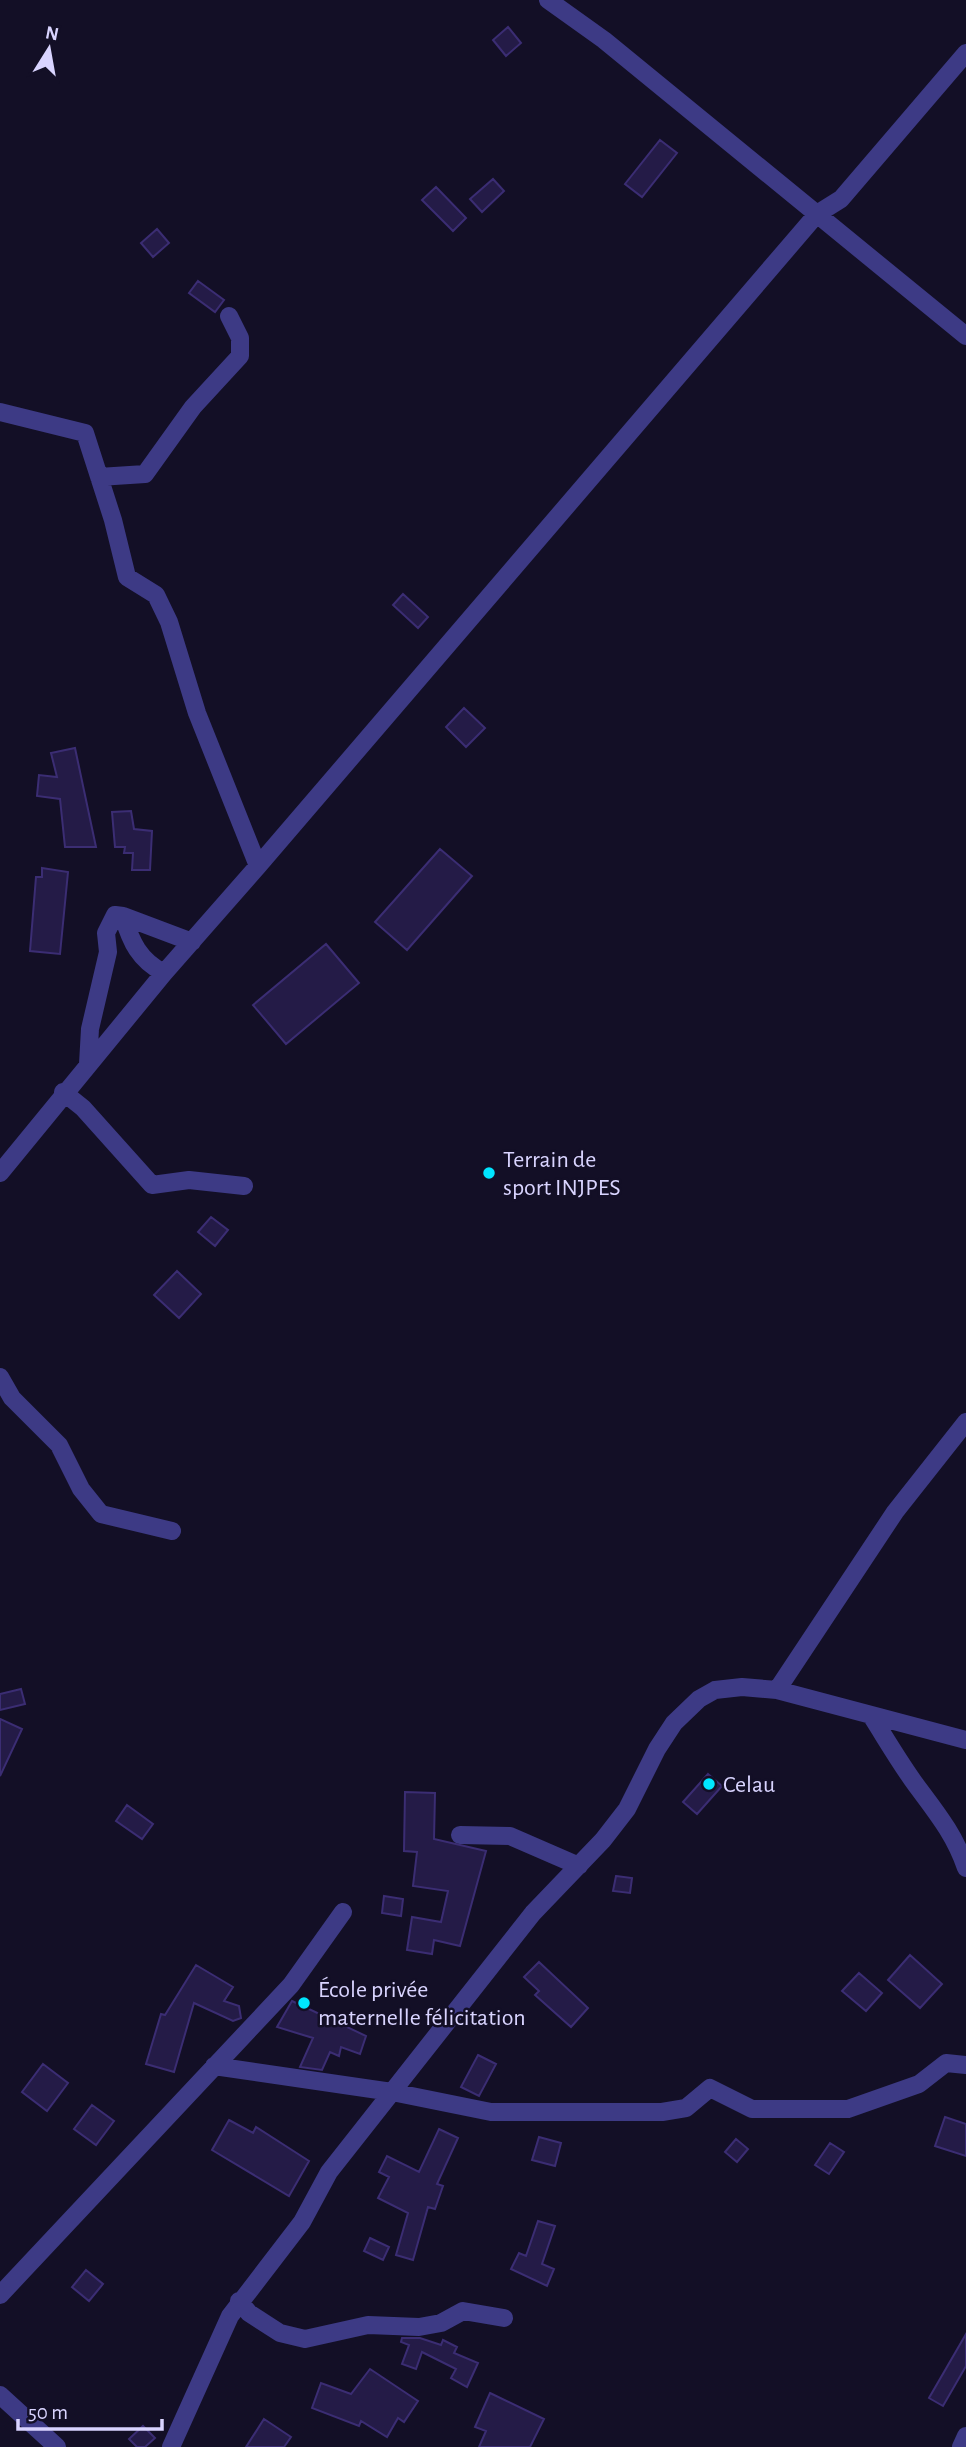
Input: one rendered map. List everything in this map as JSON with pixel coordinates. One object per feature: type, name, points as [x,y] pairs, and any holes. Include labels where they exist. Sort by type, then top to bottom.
[{"type":"street","points":[[548,0],[604,40],[966,335]]},
{"type":"street","points":[[0,1173],[164,972],[817,214],[841,199],[966,52]]},
{"type":"street","points":[[99,477],[145,474],[193,407],[240,356],[240,338],[229,316]]},
{"type":"street","points":[[0,412],[85,433],[128,577],[156,595],[169,622],[197,713],[258,866]]},
{"type":"street","points":[[88,1064],[90,1029],[108,952],[106,933],[115,915],[192,942]]},
{"type":"street","points":[[123,916],[139,955],[147,964],[164,972]]},
{"type":"street","points":[[64,1092],[152,1185],[189,1180],[244,1186]]},
{"type":"street","points":[[0,1377],[12,1398],[59,1445],[75,1478],[101,1514],[172,1531]]},
{"type":"street","points":[[777,1690],[895,1513],[966,1422]]},
{"type":"street","points":[[171,2447],[239,2301],[302,2222],[329,2172],[533,1913],[579,1866],[627,1809],[657,1749],[674,1723],[699,1699],[715,1690],[743,1687],[777,1690],[966,1740]]},
{"type":"street","points":[[872,1717],[915,1784],[943,1819],[966,1868]]},
{"type":"street","points":[[460,1835],[510,1836],[579,1866]]},
{"type":"street","points":[[0,2295],[291,1985],[343,1912]]},
{"type":"street","points":[[214,2066],[392,2092],[491,2112],[662,2112],[686,2108],[710,2088],[752,2109],[848,2109],[919,2084],[946,2063],[966,2065]]},
{"type":"street","points":[[239,2301],[249,2314],[281,2333],[305,2339],[368,2325],[419,2327],[441,2323],[463,2311],[504,2318]]},
{"type":"street","points":[[0,2395],[57,2447]]},
{"type":"street","points":[[961,2447],[966,2436]]},
{"type":"building","points":[[508,27],[521,43],[506,56],[493,40]]},
{"type":"building","points":[[660,140],[677,153],[642,197],[625,184]]},
{"type":"building","points":[[493,179],[504,191],[482,212],[470,199]]},
{"type":"building","points":[[436,187],[466,218],[453,231],[422,200]]},
{"type":"building","points":[[157,229],[169,243],[153,257],[141,243]]},
{"type":"building","points":[[198,281],[224,300],[215,312],[189,293]]},
{"type":"building","points":[[403,594],[428,617],[418,628],[393,605]]},
{"type":"building","points":[[464,708],[485,728],[466,747],[446,727]]},
{"type":"building","points":[[75,748],[96,847],[65,847],[60,799],[37,796],[39,775],[57,777],[51,753]]},
{"type":"building","points":[[131,811],[134,829],[152,831],[150,870],[132,870],[133,853],[124,853],[125,847],[115,847],[112,812]]},
{"type":"building","points":[[440,849],[472,876],[407,950],[375,922]]},
{"type":"building","points":[[42,868],[68,872],[60,954],[30,951],[36,877],[42,877]]},
{"type":"building","points":[[326,944],[359,983],[286,1044],[253,1005]]},
{"type":"building","points":[[211,1217],[228,1230],[215,1246],[198,1232]]},
{"type":"building","points":[[177,1271],[201,1294],[179,1318],[154,1295]]},
{"type":"building","points":[[21,1689],[25,1704],[0,1710],[0,1694]]},
{"type":"building","points":[[0,1719],[22,1729],[0,1776]]},
{"type":"building","points":[[708,1774],[722,1786],[697,1814],[683,1802]]},
{"type":"building","points":[[405,1792],[435,1793],[434,1839],[486,1851],[460,1946],[434,1940],[432,1954],[407,1950],[412,1917],[441,1922],[448,1891],[413,1886],[417,1852],[404,1851]]},
{"type":"building","points":[[127,1805],[153,1824],[142,1839],[116,1821]]},
{"type":"building","points":[[616,1876],[632,1878],[630,1893],[613,1891]]},
{"type":"building","points":[[384,1896],[403,1899],[401,1916],[382,1913]]},
{"type":"building","points":[[910,1955],[942,1984],[920,2008],[888,1980]]},
{"type":"building","points":[[539,1962],[588,2008],[571,2027],[535,1995],[539,1991],[524,1977]]},
{"type":"building","points":[[196,1965],[233,1987],[224,2001],[239,2006],[241,2018],[233,2021],[194,2003],[174,2072],[146,2064],[161,2014],[165,2015]]},
{"type":"building","points":[[859,1973],[882,1993],[866,2011],[842,1991]]},
{"type":"building","points":[[292,2001],[366,2036],[360,2054],[341,2047],[339,2056],[330,2052],[322,2070],[300,2067],[313,2038],[277,2027]]},
{"type":"building","points":[[478,2055],[496,2064],[479,2096],[461,2087]]},
{"type":"building","points":[[43,2064],[68,2083],[47,2111],[22,2092]]},
{"type":"building","points":[[92,2105],[114,2121],[96,2145],[74,2129]]},
{"type":"building","points":[[945,2117],[966,2124],[966,2156],[935,2146]]},
{"type":"building","points":[[229,2120],[253,2133],[256,2127],[309,2161],[289,2196],[212,2150]]},
{"type":"building","points":[[439,2129],[458,2138],[437,2184],[443,2186],[435,2209],[428,2207],[413,2260],[396,2255],[408,2213],[378,2198],[389,2177],[379,2172],[387,2156],[419,2172]]},
{"type":"building","points":[[539,2137],[561,2143],[555,2166],[532,2160]]},
{"type":"building","points":[[736,2139],[748,2149],[737,2162],[725,2152]]},
{"type":"building","points":[[830,2143],[844,2152],[829,2174],[815,2165]]},
{"type":"building","points":[[538,2221],[555,2226],[542,2264],[554,2269],[547,2286],[511,2269],[519,2253],[526,2256]]},
{"type":"building","points":[[370,2238],[389,2247],[383,2260],[364,2251]]},
{"type":"building","points":[[86,2270],[103,2284],[89,2301],[72,2287]]},
{"type":"building","points":[[966,2334],[966,2366],[943,2406],[929,2398]]},
{"type":"building","points":[[402,2338],[420,2338],[441,2345],[443,2340],[457,2347],[454,2353],[478,2363],[467,2387],[451,2378],[456,2369],[422,2352],[416,2369],[402,2364],[409,2345],[401,2342]]},
{"type":"building","points":[[370,2369],[418,2401],[404,2422],[398,2418],[387,2437],[361,2421],[359,2426],[312,2408],[321,2383],[351,2394]]},
{"type":"building","points":[[490,2393],[544,2419],[530,2447],[479,2447],[486,2431],[475,2427]]},
{"type":"building","points":[[264,2419],[291,2437],[284,2447],[246,2447]]},
{"type":"building","points":[[143,2426],[155,2438],[145,2447],[137,2447],[129,2439]]},
{"type":"place","name":"Terrain de sport INJPES","points":[[489,1173]]},
{"type":"place","name":"Celau","points":[[709,1784]]},
{"type":"place","name":"École privée maternelle félicitation","points":[[304,2003]]}]
